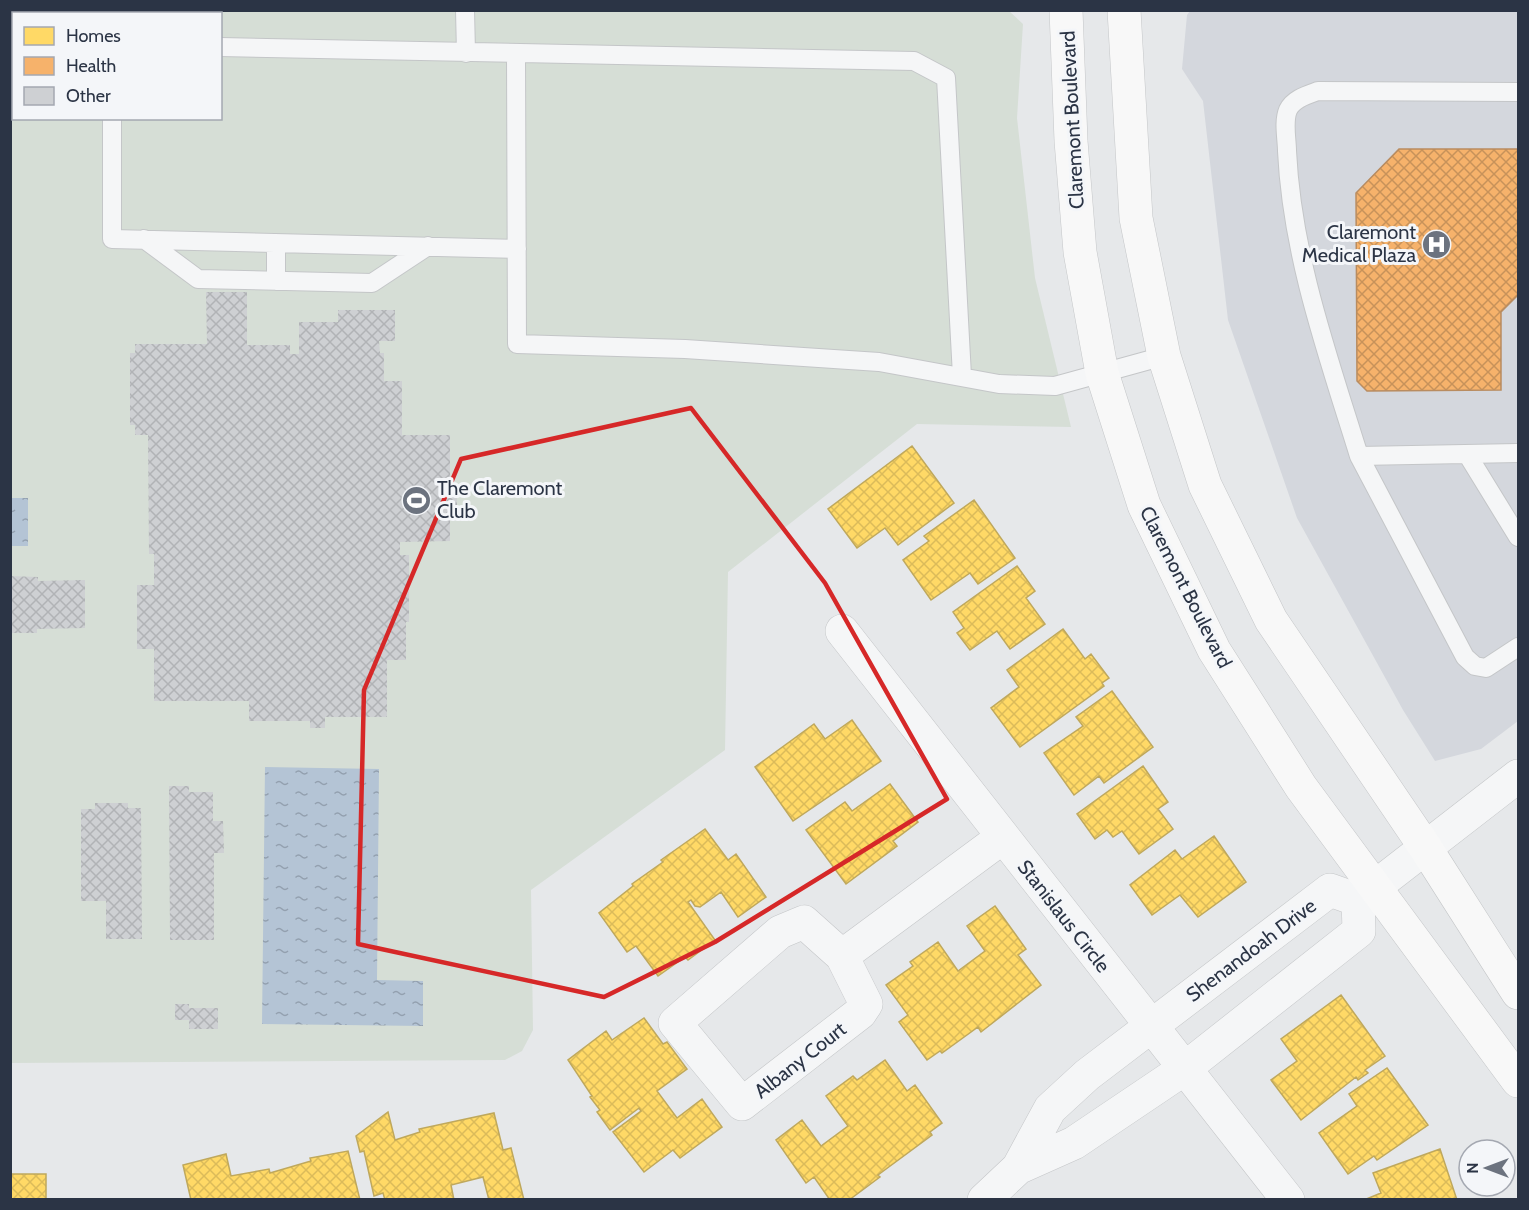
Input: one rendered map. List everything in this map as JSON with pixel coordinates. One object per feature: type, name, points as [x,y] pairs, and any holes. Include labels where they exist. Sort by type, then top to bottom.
[{"type":"main road","name":"Claremont Boulevard","points":[[1066,10],[1071,141],[1080,252],[1102,373],[1144,505],[1214,650],[1367,894],[1518,1081]]},
{"type":"main road","points":[[1124,10],[1136,218],[1164,356],[1205,485],[1271,620],[1425,847],[1518,993]]},
{"type":"street","name":"Stanislaus Circle","points":[[842,631],[1288,1200]]},
{"type":"street","points":[[1367,894],[1518,776]]},
{"type":"street","points":[[842,956],[1003,837]]},
{"type":"street","name":"Shenandoah Drive","points":[[984,1200],[1018,1168],[1050,1109],[1087,1075],[1330,891],[1367,894],[1359,931],[1184,1069],[1074,1143],[1018,1168]]},
{"type":"street","name":"Albany Court","points":[[804,922],[842,956],[866,1004],[860,1014],[742,1104],[675,1023],[780,932],[804,922]]},
{"type":"lane","points":[[465,10],[466,53]]},
{"type":"lane","points":[[222,47],[516,55],[914,61],[946,78],[962,376]]},
{"type":"lane","points":[[516,55],[517,344],[685,349],[879,362],[999,384],[1055,386],[1164,356]]},
{"type":"lane","points":[[1518,92],[1318,91],[1301,97],[1288,109],[1286,127],[1288,175],[1307,287],[1359,456],[1465,657],[1474,666],[1486,668],[1518,647]]},
{"type":"lane","points":[[112,120],[111,239],[517,249]]},
{"type":"lane","points":[[144,239],[198,279],[276,281],[372,283],[428,246]]},
{"type":"lane","points":[[276,243],[276,281]]},
{"type":"lane","points":[[1359,456],[1518,453]]},
{"type":"lane","points":[[1467,454],[1518,537]]},
{"type":"highlighted area","points":[[691,408],[825,583],[947,799],[715,942],[604,997],[358,944],[364,690],[461,459]]},
{"type":"shaded area","name":"The Claremont Club","points":[[11,11],[1009,11],[1023,24],[1017,118],[1035,278],[1071,427],[917,424],[728,572],[725,750],[531,890],[533,1030],[522,1051],[505,1060],[11,1063]]},
{"type":"shaded area","points":[[1190,11],[1518,11],[1518,721],[1481,749],[1435,761],[1403,710],[1297,518],[1228,320],[1203,101],[1182,69],[1187,15]]},
{"type":"water","points":[[11,498],[28,498],[28,546],[11,546]]},
{"type":"water","points":[[265,767],[379,769],[377,980],[423,981],[423,1026],[262,1024]]},
{"type":"building: Homes","points":[[912,446],[954,503],[898,545],[885,528],[857,548],[828,509]]},
{"type":"building: Homes","points":[[974,500],[1015,558],[978,584],[970,573],[931,600],[903,560],[929,541],[924,536]]},
{"type":"building: Homes","points":[[1017,566],[1035,591],[1026,598],[1045,624],[1010,649],[997,631],[970,650],[957,633],[964,628],[953,612]]},
{"type":"building: Homes","points":[[1063,629],[1085,659],[1091,654],[1109,678],[1102,683],[1104,686],[1020,747],[991,708],[1019,687],[1007,670]]},
{"type":"building: Homes","points":[[1112,691],[1153,747],[1104,783],[1099,776],[1074,795],[1044,753],[1083,726],[1076,717]]},
{"type":"building: Homes","points":[[852,720],[881,761],[793,821],[755,767],[814,724],[825,739]]},
{"type":"building: Homes","points":[[1143,766],[1168,802],[1158,809],[1173,829],[1139,854],[1122,831],[1113,837],[1107,830],[1095,839],[1077,814]]},
{"type":"building: Homes","points":[[890,784],[918,822],[893,841],[897,846],[846,884],[806,830],[845,802],[852,811]]},
{"type":"building: Homes","points":[[705,829],[728,860],[736,854],[766,897],[738,917],[721,892],[700,907],[695,906],[691,900],[688,902],[715,940],[688,960],[685,957],[658,976],[636,946],[627,952],[599,913],[633,886],[632,884],[663,862],[661,860]]},
{"type":"building: Homes","points":[[1214,836],[1246,882],[1198,917],[1180,895],[1152,915],[1130,885],[1175,850],[1182,859]]},
{"type":"building: Homes","points":[[995,906],[1026,949],[1018,955],[1041,985],[981,1032],[978,1027],[942,1053],[940,1051],[927,1060],[899,1022],[908,1015],[886,985],[913,966],[910,962],[938,942],[958,971],[985,951],[967,926]]},
{"type":"building: Homes","points":[[1341,995],[1385,1056],[1365,1070],[1368,1073],[1358,1080],[1356,1077],[1301,1120],[1271,1080],[1297,1061],[1281,1039]]},
{"type":"building: Homes","points":[[644,1018],[663,1044],[667,1042],[687,1069],[657,1091],[677,1118],[702,1099],[722,1127],[680,1158],[673,1150],[644,1172],[613,1132],[641,1111],[639,1108],[610,1130],[597,1112],[600,1110],[590,1097],[592,1096],[568,1060],[606,1031],[612,1040]]},
{"type":"building: Homes","points":[[885,1060],[907,1091],[915,1085],[942,1123],[930,1132],[932,1135],[878,1175],[880,1177],[849,1200],[830,1200],[814,1177],[806,1183],[776,1140],[802,1120],[821,1146],[848,1126],[826,1096],[853,1076],[857,1080]]},
{"type":"building: Homes","points":[[1387,1068],[1428,1125],[1377,1160],[1374,1156],[1348,1174],[1319,1133],[1357,1106],[1349,1094]]},
{"type":"building: Homes","points":[[388,1112],[395,1140],[420,1132],[419,1129],[494,1113],[503,1150],[511,1148],[524,1200],[489,1200],[483,1177],[451,1185],[454,1200],[385,1200],[383,1193],[374,1196],[364,1151],[360,1152],[356,1136]]},
{"type":"building: Homes","points":[[1440,1149],[1457,1200],[1364,1200],[1381,1193],[1373,1173]]},
{"type":"building: Homes","points":[[348,1151],[360,1200],[191,1200],[183,1165],[226,1154],[231,1176],[269,1169],[270,1173],[311,1161],[310,1158]]},
{"type":"building: Homes","points":[[10,1174],[46,1174],[46,1200],[10,1200]]},
{"type":"building: Health","name":"Claremont Medical Plaza","points":[[1399,149],[1518,149],[1518,295],[1501,312],[1501,390],[1367,391],[1357,381],[1356,193]]},
{"type":"building: Other","points":[[206,292],[247,292],[247,345],[290,345],[290,354],[299,354],[299,322],[338,322],[338,310],[395,310],[395,341],[379,341],[380,353],[384,353],[384,381],[402,381],[402,435],[450,435],[450,495],[457,495],[457,517],[450,517],[450,541],[400,542],[400,555],[409,555],[409,622],[406,622],[406,660],[387,660],[387,717],[325,717],[325,728],[310,728],[310,721],[249,721],[249,701],[154,701],[154,649],[137,649],[137,585],[154,585],[154,554],[149,554],[148,435],[135,435],[135,425],[130,425],[130,353],[135,353],[135,344],[207,344]]},
{"type":"building: Other","points":[[10,576],[38,577],[38,581],[85,580],[85,628],[37,629],[37,633],[10,633]]},
{"type":"building: Other","points":[[169,786],[189,786],[189,792],[213,792],[213,821],[223,821],[224,853],[214,853],[214,940],[170,940]]},
{"type":"building: Other","points":[[95,803],[128,803],[128,808],[141,808],[142,939],[106,939],[106,901],[81,901],[81,809],[95,809]]},
{"type":"building: Other","points":[[175,1004],[189,1004],[189,1008],[218,1008],[218,1029],[189,1029],[189,1020],[175,1020]]},
{"type":"place","name":"Claremont Medical Plaza","points":[[1437,244]]},
{"type":"place","name":"The Claremont Club","points":[[416,500]]}]
